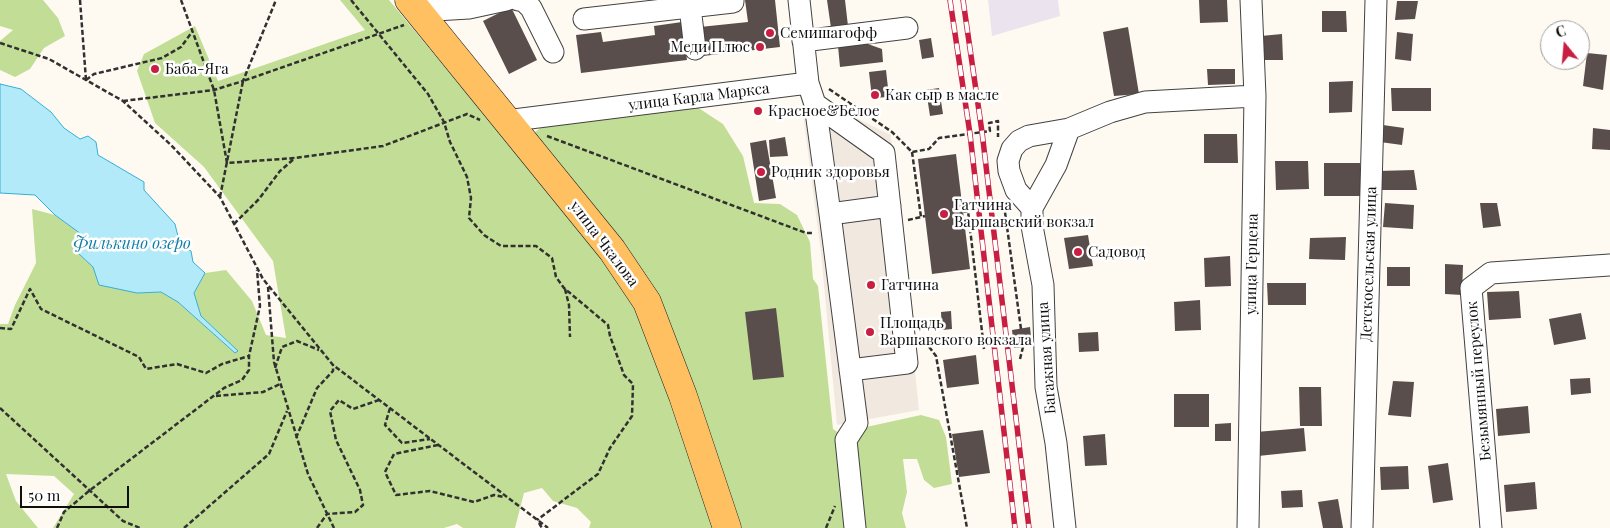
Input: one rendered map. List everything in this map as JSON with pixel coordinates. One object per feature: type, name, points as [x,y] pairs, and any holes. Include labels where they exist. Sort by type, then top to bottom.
[{"type":"main road","name":"улица Чкалова","points":[[418,4],[506,121],[612,250],[646,302],[683,396],[727,528]]},
{"type":"street","points":[[418,4],[469,8],[506,0]]},
{"type":"street","points":[[518,0],[524,1],[531,8],[553,52]]},
{"type":"street","points":[[584,19],[624,7],[690,7],[733,2],[733,0]]},
{"type":"street","points":[[799,0],[803,41],[816,84],[814,104],[856,422],[846,440],[855,528]]},
{"type":"street","name":"улица Герцена","points":[[1248,528],[1255,96],[1251,0]]},
{"type":"street","name":"Детскосельская улица","points":[[1362,528],[1376,0]]},
{"type":"street","points":[[690,7],[695,49]]},
{"type":"street","points":[[803,41],[907,28]]},
{"type":"street","name":"улица Карла Маркса","points":[[506,121],[816,84]]},
{"type":"street","points":[[1052,142],[1069,129],[1110,112],[1145,102],[1255,96]]},
{"type":"street","points":[[814,104],[884,153],[906,363],[850,370]]},
{"type":"street","points":[[1029,136],[1052,142],[1056,165],[1032,208],[1016,190],[1009,171],[1008,161],[1012,149],[1029,136]]},
{"type":"street","points":[[830,214],[890,206]]},
{"type":"street","name":"Багажная улица","points":[[1032,208],[1032,226],[1043,285],[1046,387],[1056,443],[1065,528]]},
{"type":"street","name":"Безымянный переулок","points":[[1491,528],[1471,288],[1491,274],[1610,265]]},
{"type":"path","points":[[80,0],[86,80]]},
{"type":"path","points":[[181,0],[214,90],[227,163]]},
{"type":"path","points":[[220,197],[243,81],[276,0]]},
{"type":"path","points":[[351,0],[428,94],[444,122],[450,142],[467,176],[471,198],[469,218],[484,235],[501,246],[536,246],[552,258],[556,276],[564,288],[608,325],[624,375],[632,384],[632,416],[610,448],[598,474],[536,520]]},
{"type":"path","points":[[123,101],[214,90],[243,81],[403,26],[418,4]]},
{"type":"path","points":[[86,80],[94,74],[120,70],[144,61],[162,58],[181,47],[192,32]]},
{"type":"path","points":[[0,44],[49,59],[123,101],[171,145],[220,197],[268,287],[333,365],[548,528]]},
{"type":"path","points":[[816,84],[892,132],[912,152],[921,217]]},
{"type":"path","points":[[227,163],[295,158],[383,146],[467,114],[484,122],[506,121]]},
{"type":"path","points":[[912,152],[929,148],[938,138],[990,131],[989,123],[998,121],[998,140]]},
{"type":"path","points":[[544,135],[806,233],[813,233]]},
{"type":"path","points":[[234,224],[259,199],[280,171],[295,158]]},
{"type":"path","points":[[1003,197],[1021,329]]},
{"type":"path","points":[[963,212],[968,211],[984,350]]},
{"type":"path","points":[[908,220],[925,216]]},
{"type":"path","points":[[57,528],[64,512],[89,491],[224,388],[242,380],[250,370],[249,356],[260,306],[257,268]]},
{"type":"path","points":[[268,287],[275,368],[308,474],[334,528]]},
{"type":"path","points":[[564,288],[569,305],[570,337]]},
{"type":"path","points":[[0,328],[11,329],[30,289],[41,309],[139,357],[146,369],[177,364],[206,373],[222,364],[249,356]]},
{"type":"path","points":[[275,368],[282,347],[297,341],[321,351]]},
{"type":"path","points":[[904,341],[927,344],[936,356],[967,528]]},
{"type":"path","points":[[1020,359],[1023,347]]},
{"type":"path","points":[[296,438],[317,388],[333,371],[333,365]]},
{"type":"path","points":[[214,396],[263,392],[280,384]]},
{"type":"path","points":[[327,514],[355,512],[363,505],[360,490],[336,440],[330,411],[339,400],[353,409],[380,400]]},
{"type":"path","points":[[0,408],[123,521],[140,528]]},
{"type":"path","points":[[390,408],[385,425],[402,443],[430,439]]},
{"type":"path","points":[[184,528],[269,454],[287,409]]},
{"type":"path","points":[[438,445],[394,454],[385,472],[396,495],[430,491],[474,502],[494,495],[507,497]]},
{"type":"path","points":[[317,528],[327,514]]},
{"type":"path","points":[[536,520],[542,528]]},
{"type":"shaded area","points":[[988,0],[1058,0],[1060,16],[992,36]]},
{"type":"shaded area","name":"Площадь Варшавского вокзала","points":[[800,91],[891,135],[919,410],[837,425],[821,253]]},
{"type":"green space","points":[[0,0],[43,0],[58,18],[65,36],[44,48],[30,69],[15,77],[0,70],[0,41],[13,30],[0,26]]},
{"type":"green space","points":[[340,0],[389,0],[638,300],[721,528],[589,528],[591,522],[577,508],[553,501],[542,488],[524,493],[515,528],[463,528],[457,524],[444,528],[53,528],[74,494],[54,476],[6,474],[16,501],[38,528],[0,528],[0,324],[8,324],[15,305],[36,263],[32,209],[55,215],[81,234],[78,253],[93,267],[137,293],[161,292],[178,302],[235,353],[237,351],[201,316],[194,293],[205,273],[226,270],[252,301],[266,335],[286,338],[273,261],[204,167],[155,123],[137,71],[144,54],[195,26],[218,81],[365,30]]},
{"type":"green space","points":[[697,107],[723,124],[743,156],[754,203],[780,204],[797,215],[810,242],[813,279],[818,286],[833,429],[839,433],[921,415],[939,420],[946,437],[952,484],[934,488],[924,480],[917,459],[903,459],[907,492],[902,513],[906,528],[734,528],[676,358],[530,136],[548,122]]},
{"type":"water","name":"Филькино озеро","points":[[0,84],[21,89],[51,112],[64,128],[80,139],[88,136],[96,142],[98,155],[144,182],[144,190],[175,224],[180,245],[191,251],[193,262],[205,273],[194,293],[201,316],[238,351],[235,353],[178,302],[161,292],[137,293],[99,285],[93,267],[78,253],[81,234],[55,215],[35,195],[0,193]]},
{"type":"building","points":[[745,0],[775,0],[780,47],[703,56],[700,27],[748,22]]},
{"type":"building","points":[[827,0],[845,0],[848,26],[831,28]]},
{"type":"building","points":[[1199,0],[1227,0],[1228,22],[1200,23]]},
{"type":"building","points":[[1397,1],[1418,1],[1415,19],[1395,20]]},
{"type":"building","points":[[511,7],[537,60],[509,74],[483,21]]},
{"type":"building","points":[[1322,11],[1346,11],[1347,32],[1322,32]]},
{"type":"building","points":[[682,22],[687,60],[581,73],[576,35],[601,32],[603,42],[655,35],[654,26]]},
{"type":"building","points":[[1128,27],[1139,94],[1114,96],[1103,32]]},
{"type":"building","points":[[1397,32],[1413,34],[1411,61],[1395,59]]},
{"type":"building","points":[[1282,34],[1283,60],[1262,60],[1261,36]]},
{"type":"building","points":[[931,38],[934,57],[922,59],[919,40]]},
{"type":"building","points":[[865,43],[882,49],[883,62],[840,67],[838,46]]},
{"type":"building","points":[[1590,53],[1607,55],[1603,90],[1583,86],[1585,70],[1590,70]]},
{"type":"building","points":[[1207,69],[1235,69],[1235,84],[1208,85]]},
{"type":"building","points":[[886,70],[889,97],[872,98],[869,72]]},
{"type":"building","points":[[1353,81],[1352,112],[1329,113],[1329,82]]},
{"type":"building","points":[[939,88],[943,114],[930,116],[926,90]]},
{"type":"building","points":[[1391,88],[1431,88],[1431,111],[1392,111]]},
{"type":"building","points":[[1383,125],[1404,128],[1402,145],[1380,142]]},
{"type":"building","points":[[1593,128],[1610,130],[1610,150],[1592,149]]},
{"type":"building","points":[[1204,134],[1237,134],[1238,163],[1204,163]]},
{"type":"building","points":[[785,137],[788,156],[770,157],[769,140]]},
{"type":"building","points":[[766,140],[776,198],[759,201],[750,143]]},
{"type":"building","name":"Гатчина Варшавский вокзал","points":[[956,154],[970,269],[932,274],[918,159]]},
{"type":"building","points":[[1275,161],[1308,161],[1309,189],[1276,190]]},
{"type":"building","points":[[1324,163],[1360,163],[1360,196],[1324,196]]},
{"type":"building","points":[[1414,170],[1417,190],[1378,190],[1378,171]]},
{"type":"building","points":[[1385,203],[1414,205],[1413,229],[1383,227]]},
{"type":"building","points":[[1480,203],[1497,203],[1501,226],[1483,228]]},
{"type":"building","name":"Садовод","points":[[1088,235],[1093,266],[1069,269],[1064,238]]},
{"type":"building","points":[[1346,237],[1345,260],[1309,259],[1310,238]]},
{"type":"building","points":[[1230,256],[1231,286],[1205,287],[1204,258]]},
{"type":"building","points":[[1445,264],[1463,265],[1462,295],[1445,294]]},
{"type":"building","points":[[1387,267],[1410,267],[1410,286],[1387,286]]},
{"type":"building","points":[[1267,283],[1306,283],[1306,305],[1268,305]]},
{"type":"building","points":[[1519,291],[1521,318],[1489,320],[1487,292]]},
{"type":"building","points":[[1200,300],[1201,330],[1175,331],[1174,302]]},
{"type":"building","points":[[776,308],[784,377],[753,380],[745,312]]},
{"type":"building","points":[[951,311],[952,329],[942,330],[941,312]]},
{"type":"building","points":[[1581,313],[1586,339],[1554,345],[1549,319]]},
{"type":"building","points":[[1030,327],[1032,346],[1014,348],[1012,330]]},
{"type":"building","points":[[1098,332],[1099,351],[1079,352],[1078,333]]},
{"type":"building","points":[[976,355],[979,384],[947,388],[943,360]]},
{"type":"building","points":[[1590,378],[1591,393],[1571,395],[1570,379]]},
{"type":"building","points":[[1393,381],[1414,382],[1411,417],[1388,415]]},
{"type":"building","points":[[1299,387],[1321,387],[1322,426],[1300,426]]},
{"type":"building","points":[[1174,394],[1209,394],[1209,427],[1174,427]]},
{"type":"building","points":[[1528,406],[1530,433],[1498,436],[1496,409]]},
{"type":"building","points":[[1231,423],[1231,441],[1215,441],[1215,424]]},
{"type":"building","points":[[1304,428],[1306,451],[1258,456],[1256,432]]},
{"type":"building","points":[[983,430],[990,473],[959,477],[952,434]]},
{"type":"building","points":[[1105,434],[1107,465],[1085,466],[1083,436]]},
{"type":"building","points":[[1448,463],[1453,500],[1433,503],[1428,466]]},
{"type":"building","points":[[1408,466],[1409,489],[1381,490],[1380,467]]},
{"type":"building","points":[[1535,482],[1537,509],[1506,512],[1504,485]]},
{"type":"building","points":[[1302,490],[1303,507],[1282,508],[1281,491]]},
{"type":"building","points":[[1338,499],[1343,528],[1323,528],[1318,502]]},
{"type":"railway","points":[[950,0],[970,134],[1015,528]]},
{"type":"railway","points":[[963,0],[982,132],[1029,528]]},
{"type":"place","name":"Семишагофф","points":[[770,33]]},
{"type":"place","name":"Меди Плюс","points":[[760,47]]},
{"type":"place","name":"Баба-Яга","points":[[155,69]]},
{"type":"place","name":"Как сыр в масле","points":[[875,95]]},
{"type":"place","name":"Красное&Белое","points":[[758,111]]},
{"type":"place","name":"Родник здоровья","points":[[761,172]]},
{"type":"place","name":"Гатчина Варшавский вокзал","points":[[944,214]]},
{"type":"place","name":"Садовод","points":[[1078,252]]},
{"type":"place","name":"Гатчина","points":[[871,285]]},
{"type":"place","name":"Площадь Варшавского вокзала","points":[[870,332]]}]
